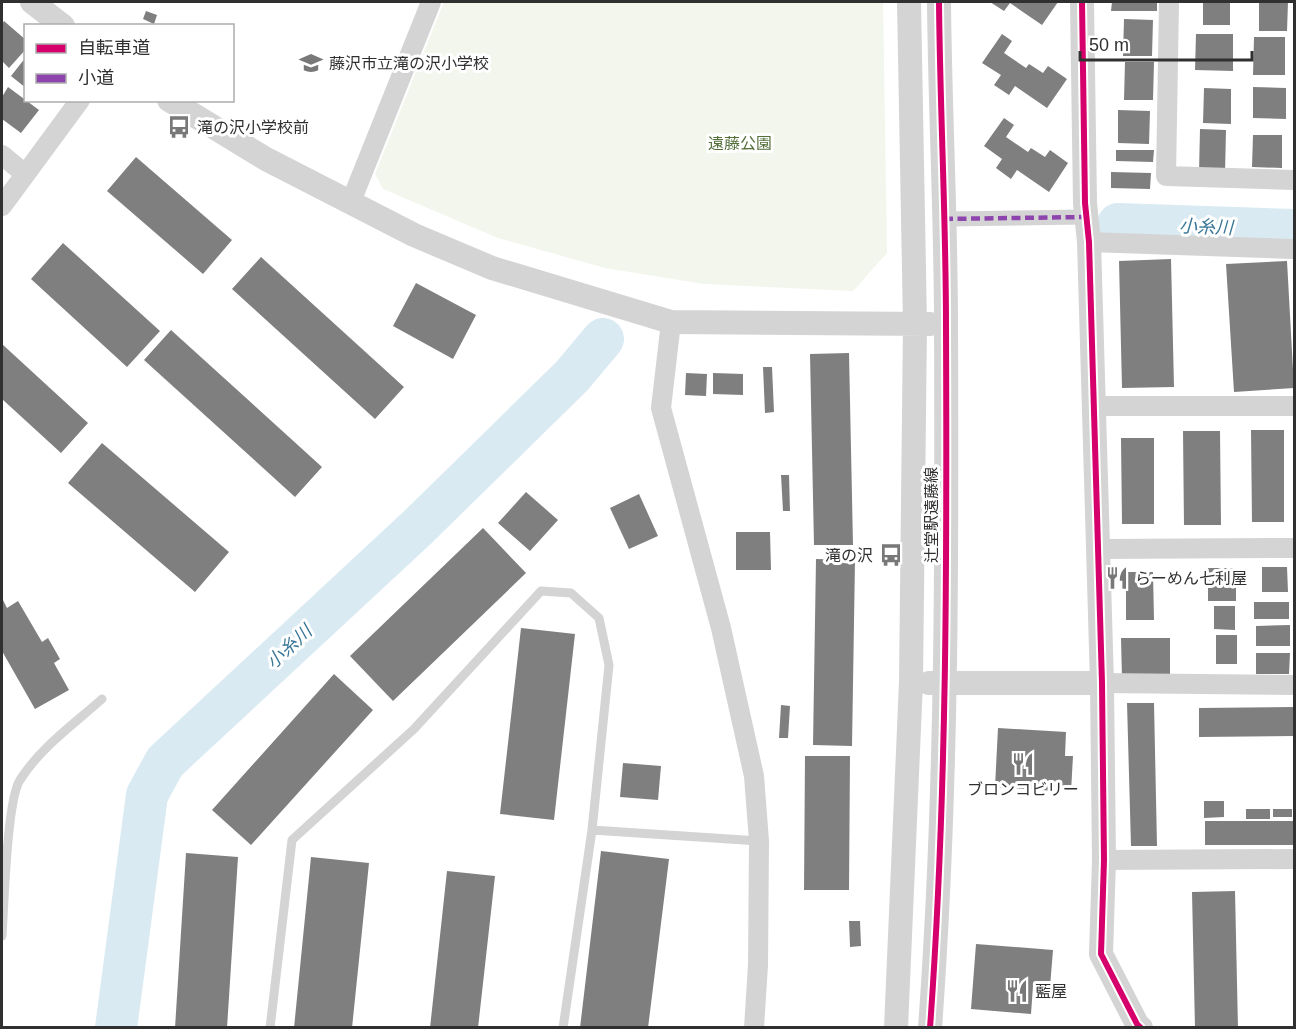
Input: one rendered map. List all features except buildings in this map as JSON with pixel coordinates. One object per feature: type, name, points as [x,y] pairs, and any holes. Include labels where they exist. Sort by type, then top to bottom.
[{"type":"street","points":[[32,2],[60,24]]},
{"type":"street","points":[[350,204],[431,2]]},
{"type":"street","name":"辻堂駅遠藤線","points":[[896,1028],[911,682],[915,324],[909,2]]},
{"type":"street","name":"辻堂駅遠藤線","points":[[930,1028],[935,951],[944,682],[946,325],[939,2]]},
{"type":"street","points":[[1082,2],[1085,218],[1089,242],[1102,683],[1104,860],[1101,954],[1141,1028]]},
{"type":"street","points":[[1169,2],[1166,176],[1294,180]]},
{"type":"street","points":[[2,206],[79,102]]},
{"type":"street","points":[[172,102],[266,159],[414,235],[492,268],[670,322],[946,325]]},
{"type":"street","points":[[2,155],[25,174]]},
{"type":"street","points":[[944,219],[1085,218]]},
{"type":"street","points":[[1089,242],[1294,249]]},
{"type":"street","points":[[670,322],[660,408],[721,628],[754,776],[759,841],[758,965],[754,1028]]},
{"type":"street","points":[[1094,406],[1294,406]]},
{"type":"street","points":[[1099,549],[1294,548]]},
{"type":"street","points":[[911,682],[1294,685]]},
{"type":"street","points":[[1104,860],[1294,859]]},
{"type":"lane","points":[[270,1028],[292,840],[414,729],[542,591],[571,593],[599,618],[609,665],[592,830],[562,1028]]},
{"type":"lane","points":[[2,936],[11,818],[18,782],[35,760],[102,699]]},
{"type":"lane","points":[[592,830],[759,841]]},
{"type":"green space","name":"遠藤公園","points":[[444,2],[883,2],[887,253],[853,291],[704,284],[605,268],[498,238],[383,189],[375,174]]},
{"type":"waterway","name":"小糸川","points":[[1118,224],[1294,230]]},
{"type":"waterway","name":"小糸川","points":[[116,1028],[147,795],[165,762],[418,527],[572,376],[603,339]]},
{"type":"marked path","points":[[944,219],[1085,217]]},
{"type":"cycle path","points":[[930,1028],[940,853],[946,590],[946,286],[939,2]]},
{"type":"cycle path","points":[[1082,2],[1085,203],[1089,242],[1102,683],[1104,860],[1101,954],[1141,1028]]},
{"type":"place","name":"藤沢市立滝の沢小学校","points":[[311,63]]},
{"type":"place","name":"滝の沢小学校前","points":[[179,127]]},
{"type":"place","name":"滝の沢","points":[[891,555]]},
{"type":"place","name":"らーめん七利屋","points":[[1117,578]]},
{"type":"place","name":"ブロンコビリー","points":[[1023,764]]},
{"type":"place","name":"藍屋","points":[[1017,991]]}]
